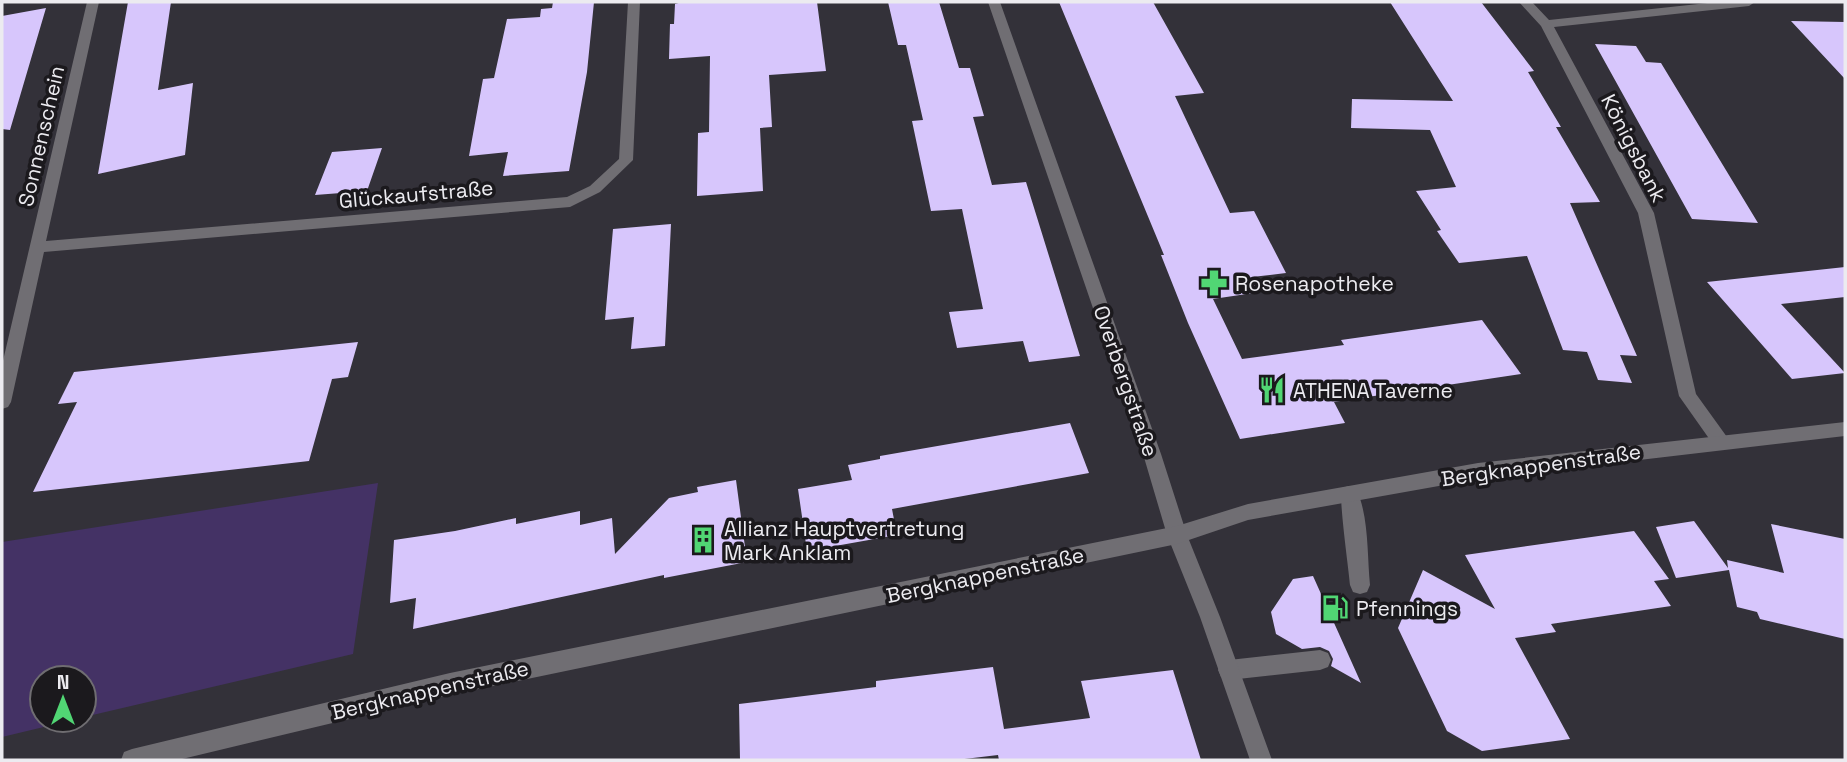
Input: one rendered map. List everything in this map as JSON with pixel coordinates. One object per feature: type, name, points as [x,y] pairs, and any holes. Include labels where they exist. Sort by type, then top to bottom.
[{"type":"street","name":"Sonnenschein","points":[[2,402],[93,2]]},
{"type":"street","name":"Glückaufstraße","points":[[37,247],[570,202],[595,190],[626,160],[634,2]]},
{"type":"street","name":"Overbergstraße","points":[[994,2],[1147,440],[1177,535],[1261,760]]},
{"type":"street","name":"Königsbank","points":[[1525,2],[1546,24],[1646,213],[1688,396],[1721,442]]},
{"type":"street","points":[[1546,24],[1749,2]]},
{"type":"street","name":"Bergknappenstraße","points":[[136,760],[450,684],[1177,535],[1248,512],[1478,471],[1845,429]]},
{"type":"street","points":[[1349,494],[1354,516],[1360,585]]},
{"type":"street","points":[[1229,670],[1320,660]]},
{"type":"shaded area","points":[[378,483],[353,654],[98,714],[98,664],[28,664],[28,731],[2,737],[2,542]]},
{"type":"building","points":[[128,2],[171,2],[158,90],[193,83],[185,155],[98,174]]},
{"type":"building","points":[[553,2],[594,2],[587,72],[569,171],[503,176],[508,152],[469,156],[483,79],[494,78],[507,19],[540,17],[541,9],[552,8]]},
{"type":"building","points":[[817,2],[826,71],[769,75],[772,127],[760,128],[763,191],[697,196],[698,133],[709,132],[710,56],[669,59],[670,24],[674,24],[675,4]]},
{"type":"building","points":[[888,2],[939,2],[959,68],[970,68],[984,116],[973,117],[992,185],[1026,182],[1080,356],[1029,362],[1023,341],[957,348],[949,312],[983,309],[962,209],[931,211],[912,121],[923,120],[906,45],[898,45]]},
{"type":"building","points":[[1059,2],[1153,2],[1204,93],[1175,96],[1230,213],[1254,211],[1286,273],[1252,277],[1260,292],[1213,299],[1242,359],[1344,345],[1341,340],[1482,320],[1521,374],[1334,402],[1345,423],[1240,439],[1188,323],[1161,255],[1164,255]]},
{"type":"building","points":[[1390,2],[1481,2],[1534,71],[1528,72],[1561,127],[1556,127],[1600,202],[1570,203],[1637,356],[1620,355],[1632,383],[1598,380],[1587,352],[1563,350],[1527,256],[1459,263],[1437,231],[1441,230],[1416,191],[1456,187],[1430,130],[1351,128],[1352,99],[1453,101]]},
{"type":"building","points":[[46,8],[10,130],[2,129],[2,16]]},
{"type":"building","points":[[1791,21],[1845,22],[1845,79]]},
{"type":"building","points":[[1595,44],[1636,46],[1646,62],[1661,63],[1758,223],[1692,219]]},
{"type":"building","points":[[382,148],[367,191],[315,195],[332,152]]},
{"type":"building","points":[[671,224],[665,346],[631,349],[634,317],[605,320],[613,229]]},
{"type":"building","points":[[1845,267],[1845,297],[1781,304],[1845,373],[1792,379],[1707,282]]},
{"type":"building","points":[[358,342],[348,377],[332,379],[309,461],[33,492],[77,402],[58,404],[74,372]]},
{"type":"building","points":[[1070,423],[1089,473],[892,509],[897,535],[807,551],[798,489],[852,480],[848,465],[880,459],[880,456]]},
{"type":"building","points":[[736,480],[747,562],[664,578],[664,575],[413,629],[416,598],[390,603],[394,540],[516,518],[516,524],[580,511],[580,525],[612,518],[615,554],[669,498],[698,492],[697,487]]},
{"type":"building","points":[[1694,521],[1728,568],[1727,560],[1784,573],[1771,524],[1845,539],[1845,639],[1760,619],[1757,612],[1737,607],[1729,570],[1676,578],[1656,527]]},
{"type":"building","points":[[1634,531],[1669,579],[1654,581],[1671,606],[1551,624],[1556,632],[1515,638],[1570,739],[1482,751],[1447,731],[1398,628],[1423,570],[1495,609],[1465,555]]},
{"type":"building","points":[[1313,576],[1361,683],[1331,666],[1333,659],[1329,651],[1320,647],[1302,649],[1276,634],[1271,612],[1293,579]]},
{"type":"building","points":[[993,667],[1004,729],[1090,718],[1081,681],[1173,670],[1201,760],[999,760],[998,755],[956,760],[740,760],[739,704],[876,687],[876,681]]},
{"type":"place","name":"Rosenapotheke","points":[[1214,283]]},
{"type":"place","name":"ATHENA Taverne","points":[[1272,390]]},
{"type":"place","name":"Allianz Hauptvertretung Mark Anklam","points":[[703,540]]},
{"type":"place","name":"Pfennings","points":[[1335,608]]}]
